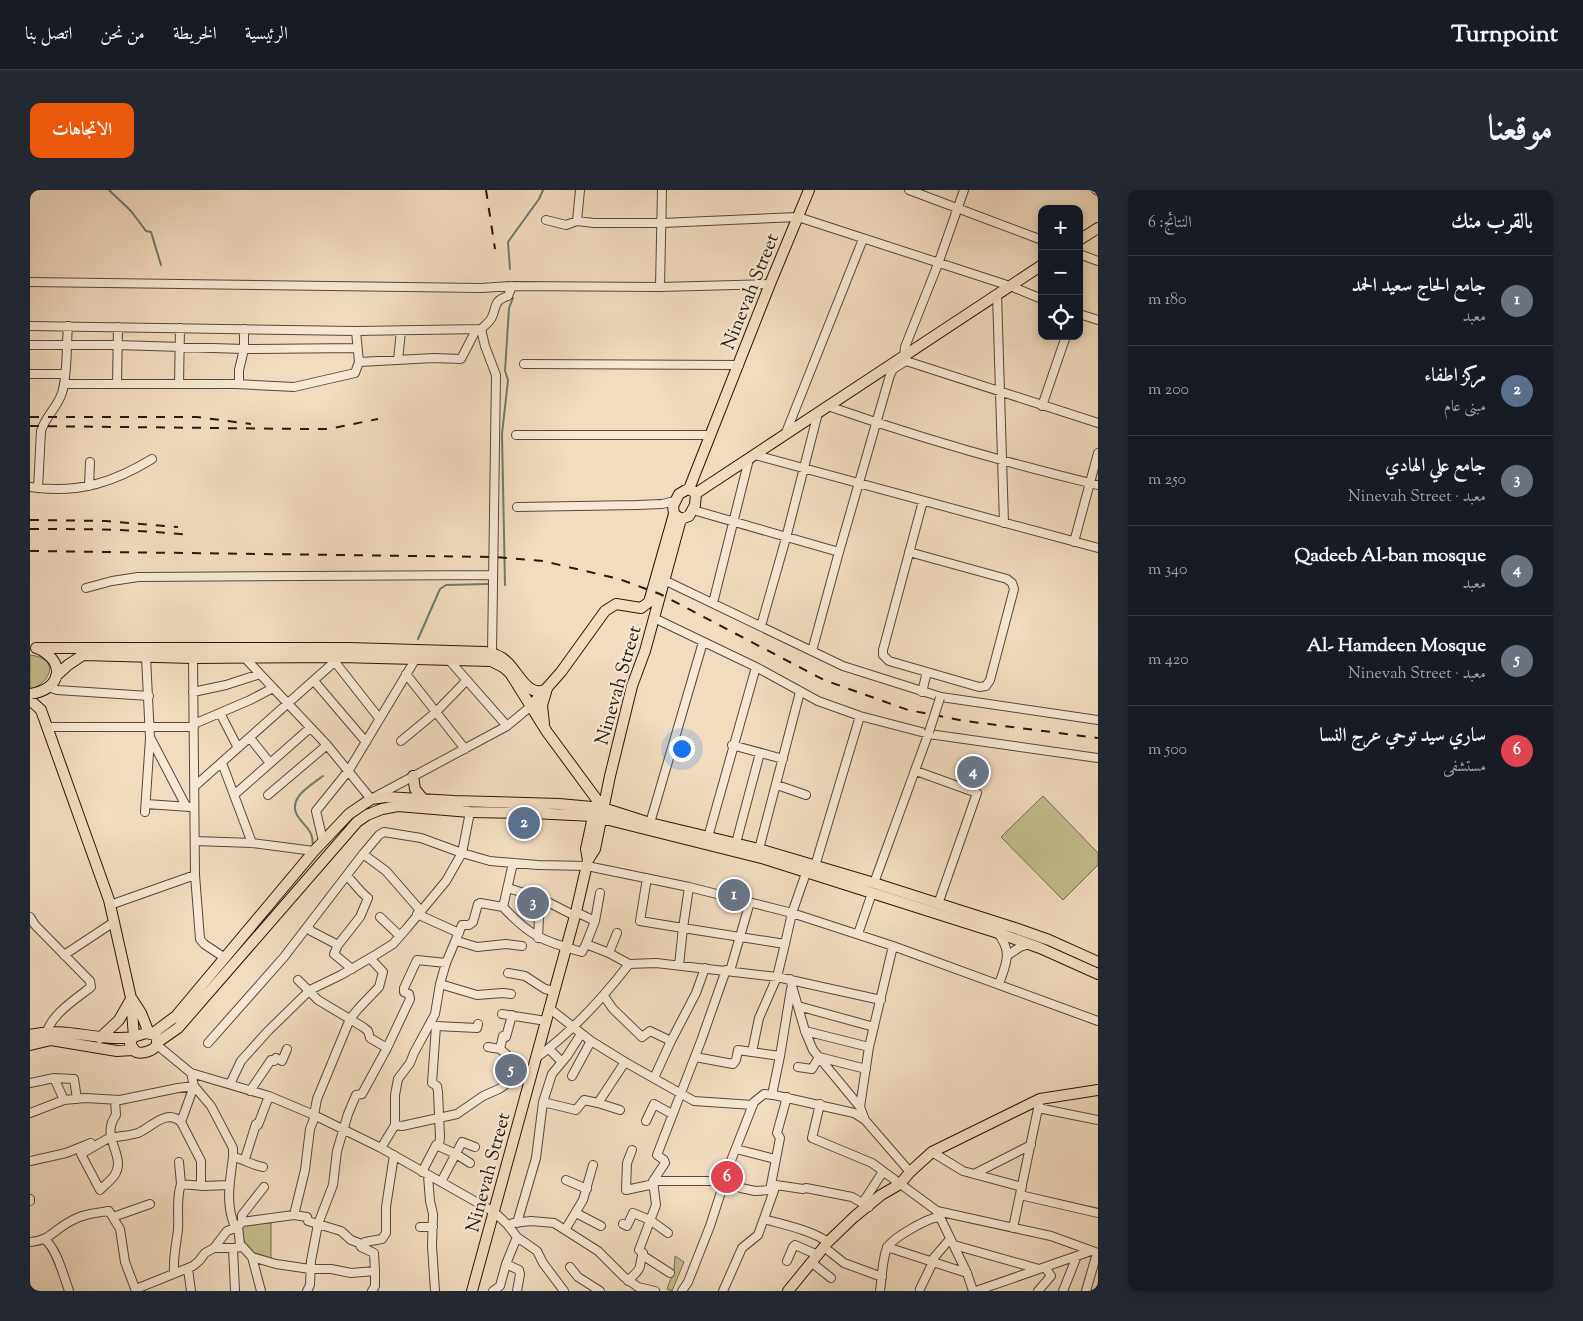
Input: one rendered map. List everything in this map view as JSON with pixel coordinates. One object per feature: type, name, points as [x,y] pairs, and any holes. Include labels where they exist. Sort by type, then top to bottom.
[{"type":"main road","name":"Ninevah Street","points":[[692,492],[711,435],[809,190]]},
{"type":"main road","points":[[1083,237],[1098,228]]},
{"type":"main road","points":[[678,516],[673,509],[675,501],[681,492],[692,492],[752,457],[828,406],[905,359],[1038,268]]},
{"type":"main road","points":[[678,516],[689,516],[693,510],[696,502],[692,492]]},
{"type":"main road","name":"Ninevah Street","points":[[472,1291],[494,1212],[527,1074],[536,1058],[576,914],[587,863],[586,852],[589,836],[598,812],[632,686],[645,653],[678,516]]},
{"type":"main road","points":[[530,707],[547,689],[605,611],[616,604],[637,608],[647,605],[651,599],[678,516]]},
{"type":"main road","points":[[637,608],[645,616],[647,623],[641,649],[642,658]]},
{"type":"main road","points":[[33,648],[349,648],[492,653],[529,689],[536,692],[547,689]]},
{"type":"main road","points":[[33,648],[44,651],[54,660],[57,665],[56,676]]},
{"type":"main road","points":[[41,710],[47,688],[56,676],[83,655],[146,658],[244,657],[337,660],[486,660],[505,664],[530,707],[598,812]]},
{"type":"main road","points":[[30,694],[47,688]]},
{"type":"main road","points":[[547,689],[542,711],[547,732]]},
{"type":"main road","points":[[30,700],[41,710],[48,727],[110,906],[131,998],[133,1037],[130,1044],[133,1050]]},
{"type":"main road","points":[[413,776],[415,789],[423,799]]},
{"type":"main road","points":[[154,1038],[176,1016],[314,851],[348,814],[371,799],[386,797],[598,812],[650,823],[736,843],[815,866],[873,888],[1000,928],[1049,940],[1098,962]]},
{"type":"main road","points":[[30,1045],[59,1032],[100,1038],[154,1038],[178,1028],[357,822],[367,815],[382,809],[398,806],[470,812],[533,808],[576,815],[598,812],[765,859],[806,873],[938,904],[1000,928],[1029,944],[1098,974]]},
{"type":"main road","name":"Ninevah Street","points":[[587,863],[595,849],[598,812]]},
{"type":"main road","points":[[576,815],[589,836]]},
{"type":"main road","points":[[30,1035],[117,1051],[133,1050],[142,1052],[153,1050],[154,1038],[131,998]]},
{"type":"main road","points":[[100,1038],[119,1020],[131,998]]},
{"type":"main road","points":[[788,1291],[865,1205],[900,1184],[932,1152],[1039,1103],[1098,1090]]},
{"type":"street","points":[[577,220],[580,190]]},
{"type":"street","points":[[660,287],[662,190]]},
{"type":"street","points":[[909,190],[1038,239]]},
{"type":"street","points":[[812,651],[891,373],[905,359],[905,347],[938,264],[964,190]]},
{"type":"street","points":[[546,220],[566,225],[577,220],[594,223],[662,223],[798,218],[1010,286],[1038,297]]},
{"type":"street","points":[[785,435],[863,239]]},
{"type":"street","points":[[1083,255],[1098,261]]},
{"type":"street","points":[[30,282],[481,288],[512,286],[660,287],[770,284]]},
{"type":"street","points":[[359,362],[461,359],[478,330],[491,318],[494,305],[501,298],[508,296],[512,286]]},
{"type":"street","points":[[997,294],[1004,522]]},
{"type":"street","points":[[1083,315],[1098,320]]},
{"type":"street","points":[[30,326],[356,331],[478,330]]},
{"type":"street","points":[[38,488],[41,431],[44,422],[60,399],[64,384],[68,326]]},
{"type":"street","points":[[117,384],[118,327]]},
{"type":"street","points":[[179,384],[180,328]]},
{"type":"street","points":[[239,384],[239,370],[244,349],[244,329]]},
{"type":"street","points":[[478,330],[496,375],[492,653]]},
{"type":"street","points":[[64,384],[239,384],[294,387],[351,375],[357,370],[359,362],[356,331]]},
{"type":"street","points":[[398,360],[401,331]]},
{"type":"street","points":[[1042,406],[1065,340]]},
{"type":"street","points":[[30,345],[118,345],[244,349],[357,348]]},
{"type":"street","points":[[905,359],[1098,423]]},
{"type":"street","points":[[524,364],[739,365]]},
{"type":"street","points":[[30,374],[65,374]]},
{"type":"street","points":[[828,406],[876,423],[1002,460],[1098,484]]},
{"type":"street","points":[[762,626],[818,413]]},
{"type":"street","points":[[516,435],[711,435]]},
{"type":"street","points":[[1074,542],[1098,453]]},
{"type":"street","points":[[713,602],[752,457],[804,469],[1098,548]]},
{"type":"street","points":[[30,487],[59,490],[89,486],[113,479],[152,459]]},
{"type":"street","points":[[89,486],[90,462]]},
{"type":"street","points":[[517,507],[637,505],[662,504],[675,501]]},
{"type":"street","points":[[909,552],[1012,582],[1014,586],[988,684],[984,687],[978,688],[889,661],[883,655],[909,552],[923,501]]},
{"type":"street","points":[[693,510],[839,552]]},
{"type":"street","points":[[86,588],[138,577],[493,575]]},
{"type":"street","points":[[664,580],[843,666],[922,692],[941,698],[1098,720]]},
{"type":"street","points":[[654,618],[756,667],[818,701],[860,716],[929,733],[1098,758]]},
{"type":"street","points":[[650,823],[703,642]]},
{"type":"street","points":[[195,786],[349,648]]},
{"type":"street","points":[[244,657],[327,745],[371,799],[507,726],[530,707]]},
{"type":"street","points":[[146,658],[150,738],[146,808],[190,807]]},
{"type":"street","points":[[190,807],[195,786],[193,658]]},
{"type":"street","points":[[337,660],[379,718]]},
{"type":"street","points":[[323,841],[316,811],[349,770],[415,660]]},
{"type":"street","points":[[450,660],[507,726]]},
{"type":"street","points":[[708,837],[732,746],[756,667]]},
{"type":"street","points":[[922,692],[927,672]]},
{"type":"street","points":[[193,692],[226,685],[260,674]]},
{"type":"street","points":[[406,674],[465,749]]},
{"type":"street","points":[[401,740],[436,712],[467,680]]},
{"type":"street","points":[[314,681],[366,742]]},
{"type":"street","points":[[47,688],[149,696]]},
{"type":"street","points":[[48,727],[194,726],[273,688]]},
{"type":"street","points":[[759,849],[800,692]]},
{"type":"street","points":[[858,934],[941,698]]},
{"type":"street","points":[[220,714],[238,748]]},
{"type":"street","points":[[815,866],[860,716]]},
{"type":"street","points":[[234,795],[310,728]]},
{"type":"street","points":[[150,738],[190,807],[195,841],[195,875],[200,939],[204,944],[225,958]]},
{"type":"street","points":[[250,738],[270,763]]},
{"type":"street","points":[[268,795],[327,745]]},
{"type":"street","points":[[732,746],[783,759]]},
{"type":"street","points":[[736,843],[760,753]]},
{"type":"street","points":[[222,763],[252,843]]},
{"type":"street","points":[[916,771],[977,793],[938,904]]},
{"type":"street","points":[[777,785],[806,795]]},
{"type":"street","points":[[230,1084],[241,1061],[268,1031],[310,990],[352,969],[393,944],[446,881],[462,853],[470,812]]},
{"type":"street","points":[[208,1043],[284,957],[363,854],[379,835],[384,832],[421,838],[490,861],[513,863],[587,863],[792,913],[893,946],[1098,1021]]},
{"type":"street","points":[[195,841],[252,843],[314,851]]},
{"type":"street","points":[[363,854],[386,871],[419,912],[458,937],[477,947],[506,944],[522,946]]},
{"type":"street","points":[[503,906],[513,863]]},
{"type":"street","points":[[752,1052],[759,1018],[777,976],[792,913],[806,873]]},
{"type":"street","points":[[110,906],[195,875]]},
{"type":"street","points":[[347,876],[359,888],[360,892],[368,898],[360,917],[338,945],[334,954],[352,969]]},
{"type":"street","points":[[647,878],[640,921],[785,944]]},
{"type":"street","points":[[679,965],[689,887]]},
{"type":"street","points":[[508,888],[540,898],[595,921]]},
{"type":"street","points":[[382,1148],[394,1125],[395,1095],[398,1079],[410,1063],[435,1014],[446,963],[462,925],[469,925],[473,922],[478,904],[503,906],[519,924],[538,938],[582,952],[595,921],[600,893]]},
{"type":"street","points":[[538,938],[540,898]]},
{"type":"street","points":[[670,1273],[639,1250],[656,1205],[654,1183],[665,1163],[657,1155],[728,971],[750,902]]},
{"type":"street","points":[[30,917],[32,924],[90,981],[91,987],[57,1014],[46,1037]]},
{"type":"street","points":[[380,917],[400,936]]},
{"type":"street","points":[[64,955],[114,922]]},
{"type":"street","points":[[308,926],[311,931],[338,945]]},
{"type":"street","points":[[999,984],[1008,955],[1000,928]]},
{"type":"street","points":[[609,953],[617,933]]},
{"type":"street","points":[[586,944],[609,953],[629,964],[656,963],[777,976],[790,982],[881,1000]]},
{"type":"street","points":[[1008,955],[1020,947],[1029,944]]},
{"type":"street","points":[[860,1107],[869,1047],[893,946]]},
{"type":"street","points":[[294,1215],[305,1170],[310,1129],[318,1099],[350,1019],[379,987],[384,972],[370,958]]},
{"type":"street","points":[[308,1291],[318,1224],[333,1185],[337,1151],[356,1095],[362,1094],[387,1048],[410,999],[409,994],[404,992],[404,988],[418,960],[446,963]]},
{"type":"street","points":[[536,1058],[573,1028],[604,996],[629,964]]},
{"type":"street","points":[[654,1078],[696,993],[705,968]]},
{"type":"street","points":[[508,973],[525,976],[545,990],[554,991]]},
{"type":"street","points":[[298,980],[318,1000],[368,1031],[370,1038],[387,1048]]},
{"type":"street","points":[[790,982],[813,1050],[860,1107],[865,1120]]},
{"type":"street","points":[[772,1094],[780,1056],[790,982]]},
{"type":"street","points":[[440,984],[477,995],[511,994]]},
{"type":"street","points":[[604,996],[613,1009],[642,1037],[650,1031],[671,1041]]},
{"type":"street","points":[[798,1006],[874,1027]]},
{"type":"street","points":[[549,1008],[591,1041],[694,1101],[753,1105]]},
{"type":"street","points":[[502,1014],[546,1021]]},
{"type":"street","points":[[500,1049],[503,1036],[506,1037],[508,1034],[512,1015]]},
{"type":"street","points":[[435,1291],[432,1246],[433,1227],[425,1174],[436,1145],[439,1145],[440,1137],[438,1092],[437,1086],[432,1083],[436,1026],[477,1028],[478,1024]]},
{"type":"street","points":[[805,1031],[869,1047]]},
{"type":"street","points":[[517,1223],[536,1158],[543,1102],[552,1074],[581,1034]]},
{"type":"street","points":[[154,1038],[192,1073],[269,1096],[314,1115],[382,1148],[494,1212],[517,1237],[537,1251],[543,1263],[564,1291]]},
{"type":"street","points":[[572,1076],[591,1041]]},
{"type":"street","points":[[394,1125],[402,1126],[456,1114],[483,1096],[527,1074],[500,1049],[488,1047]]},
{"type":"street","points":[[250,1091],[271,1060],[274,1062],[276,1058],[282,1061],[287,1049]]},
{"type":"street","points":[[549,1049],[562,1062]]},
{"type":"street","points":[[695,1057],[733,1064],[738,1050],[780,1056]]},
{"type":"street","points":[[798,1067],[812,1069],[819,1057]]},
{"type":"street","points":[[819,1057],[866,1069]]},
{"type":"street","points":[[598,1103],[625,1062]]},
{"type":"street","points":[[180,1122],[194,1086],[192,1073]]},
{"type":"street","points":[[30,1083],[54,1078],[74,1079],[76,1099]]},
{"type":"street","points":[[54,1078],[64,1100]]},
{"type":"street","points":[[30,1113],[64,1100],[85,1098],[115,1100],[194,1086]]},
{"type":"street","points":[[194,1086],[211,1106],[233,1148],[229,1185],[229,1208],[235,1227],[294,1215],[307,1217],[308,1221],[341,1231],[351,1240],[359,1243],[361,1247],[374,1253],[375,1286],[372,1291]]},
{"type":"street","points":[[683,1291],[710,1226],[724,1181],[754,1102],[764,1094],[787,1097],[854,1113],[865,1120],[910,1172]]},
{"type":"street","points":[[245,1159],[256,1124],[258,1125],[269,1096]]},
{"type":"street","points":[[723,1291],[742,1248],[758,1236],[764,1219],[773,1187],[775,1159],[780,1138],[777,1133],[787,1097]]},
{"type":"street","points":[[98,1137],[81,1154],[100,1190],[115,1175],[118,1166],[116,1149],[111,1138],[111,1123],[116,1115],[115,1100]]},
{"type":"street","points":[[543,1102],[576,1110],[584,1100],[620,1110]]},
{"type":"street","points":[[1014,1228],[1039,1103],[1098,1120]]},
{"type":"street","points":[[646,1121],[654,1104],[672,1114]]},
{"type":"street","points":[[820,1104],[812,1138],[872,1163],[939,1214],[1051,1236],[1095,1252]]},
{"type":"street","points":[[30,1161],[66,1153],[111,1138],[139,1132],[160,1119],[177,1119],[201,1160],[201,1186]]},
{"type":"street","points":[[441,1182],[462,1142],[475,1147]]},
{"type":"street","points":[[436,1145],[456,1154],[470,1164]]},
{"type":"street","points":[[974,1174],[1030,1145]]},
{"type":"street","points":[[736,1149],[775,1159]]},
{"type":"street","points":[[632,1150],[628,1163],[626,1190],[654,1183],[724,1181],[741,1188],[756,1191],[773,1187],[806,1188],[852,1197],[865,1205],[882,1172]]},
{"type":"street","points":[[932,1152],[963,1171],[1021,1191],[1098,1213]]},
{"type":"street","points":[[366,1249],[365,1242],[382,1239],[386,1233],[386,1207],[394,1156]]},
{"type":"street","points":[[233,1157],[245,1159],[252,1165],[262,1167]]},
{"type":"street","points":[[174,1273],[179,1210],[178,1191],[181,1184],[179,1162]]},
{"type":"street","points":[[565,1230],[584,1200],[593,1165]]},
{"type":"street","points":[[566,1180],[586,1189]]},
{"type":"street","points":[[181,1184],[201,1186],[229,1185]]},
{"type":"street","points":[[264,1187],[242,1215],[240,1225],[240,1244],[252,1257],[276,1264],[310,1269],[331,1269],[351,1273],[375,1271]]},
{"type":"street","points":[[113,1217],[150,1204]]},
{"type":"street","points":[[30,1242],[45,1240],[65,1224],[81,1216],[109,1211],[120,1229],[125,1262],[136,1290],[174,1273],[188,1269],[199,1261],[205,1253],[214,1248],[227,1231],[240,1225]]},
{"type":"street","points":[[576,1213],[601,1226]]},
{"type":"street","points":[[623,1224],[627,1226],[633,1213],[650,1220],[668,1233]]},
{"type":"street","points":[[939,1214],[974,1291],[997,1288],[1042,1268],[1095,1252]]},
{"type":"street","points":[[880,1291],[888,1247],[896,1239],[913,1228],[939,1214]]},
{"type":"street","points":[[764,1219],[816,1234],[831,1278]]},
{"type":"street","points":[[507,1224],[531,1221],[554,1223],[598,1251],[628,1281],[638,1287],[656,1291]]},
{"type":"street","points":[[420,1227],[433,1227]]},
{"type":"street","points":[[493,1291],[500,1286],[506,1264],[517,1237]]},
{"type":"street","points":[[45,1240],[50,1243],[55,1251],[69,1291]]},
{"type":"street","points":[[920,1289],[932,1264],[931,1261],[952,1242]]},
{"type":"street","points":[[952,1242],[1042,1268],[1051,1276],[1038,1291]]},
{"type":"street","points":[[787,1261],[795,1245],[821,1252],[882,1277]]},
{"type":"street","points":[[888,1247],[967,1273]]},
{"type":"street","points":[[214,1248],[242,1248]]},
{"type":"street","points":[[234,1248],[234,1291]]},
{"type":"street","points":[[1086,1291],[1095,1252]]},
{"type":"street","points":[[628,1281],[638,1270],[642,1254]]},
{"type":"street","points":[[1063,1291],[1077,1256]]},
{"type":"street","points":[[252,1257],[261,1291]]},
{"type":"street","points":[[506,1264],[519,1270],[517,1291]]},
{"type":"street","points":[[570,1267],[578,1276],[600,1291]]},
{"type":"street","points":[[188,1269],[191,1291]]},
{"type":"shaded area","points":[[30,655],[45,660],[49,665],[49,670],[48,676],[44,681],[30,690]]},
{"type":"shaded area","points":[[1043,796],[1098,853],[1098,865],[1063,900],[1001,837]]},
{"type":"shaded area","points":[[271,1223],[271,1262],[255,1257],[246,1249],[240,1224]]},
{"type":"shaded area","points":[[675,1256],[684,1262],[672,1291],[667,1289],[674,1270]]},
{"type":"waterway","points":[[109,190],[131,211],[146,231],[151,232],[161,265]]},
{"type":"waterway","points":[[510,269],[508,242],[539,199],[543,190]]},
{"type":"waterway","points":[[505,585],[502,434],[508,380],[505,371],[509,308],[513,298]]},
{"type":"waterway","points":[[418,639],[440,589],[446,585],[488,584]]},
{"type":"waterway","points":[[313,845],[310,832],[295,811],[295,805],[301,794],[323,776]]},
{"type":"railway","points":[[486,190],[495,249]]},
{"type":"railway","points":[[30,417],[197,417],[251,424]]},
{"type":"railway","points":[[30,426],[328,429],[378,419]]},
{"type":"railway","points":[[30,520],[106,521],[178,527]]},
{"type":"railway","points":[[30,529],[129,530],[189,535]]},
{"type":"railway","points":[[30,551],[494,557],[543,561],[619,579],[660,594],[824,680],[908,710],[965,721],[1098,738]]},
{"type":"place","name":"Qadeeb Al-ban mosque","points":[[973,772]]},
{"type":"place","name":"مركز اطفاء","points":[[524,823]]},
{"type":"place","name":"جامع الحاج سعيد الحمد","points":[[734,895]]},
{"type":"place","name":"جامع علي الهادي","points":[[533,903]]},
{"type":"place","name":"Al- Hamdeen Mosque","points":[[511,1070]]},
{"type":"place","name":"ساري سيد توحي عرج النسا","points":[[727,1177]]}]
